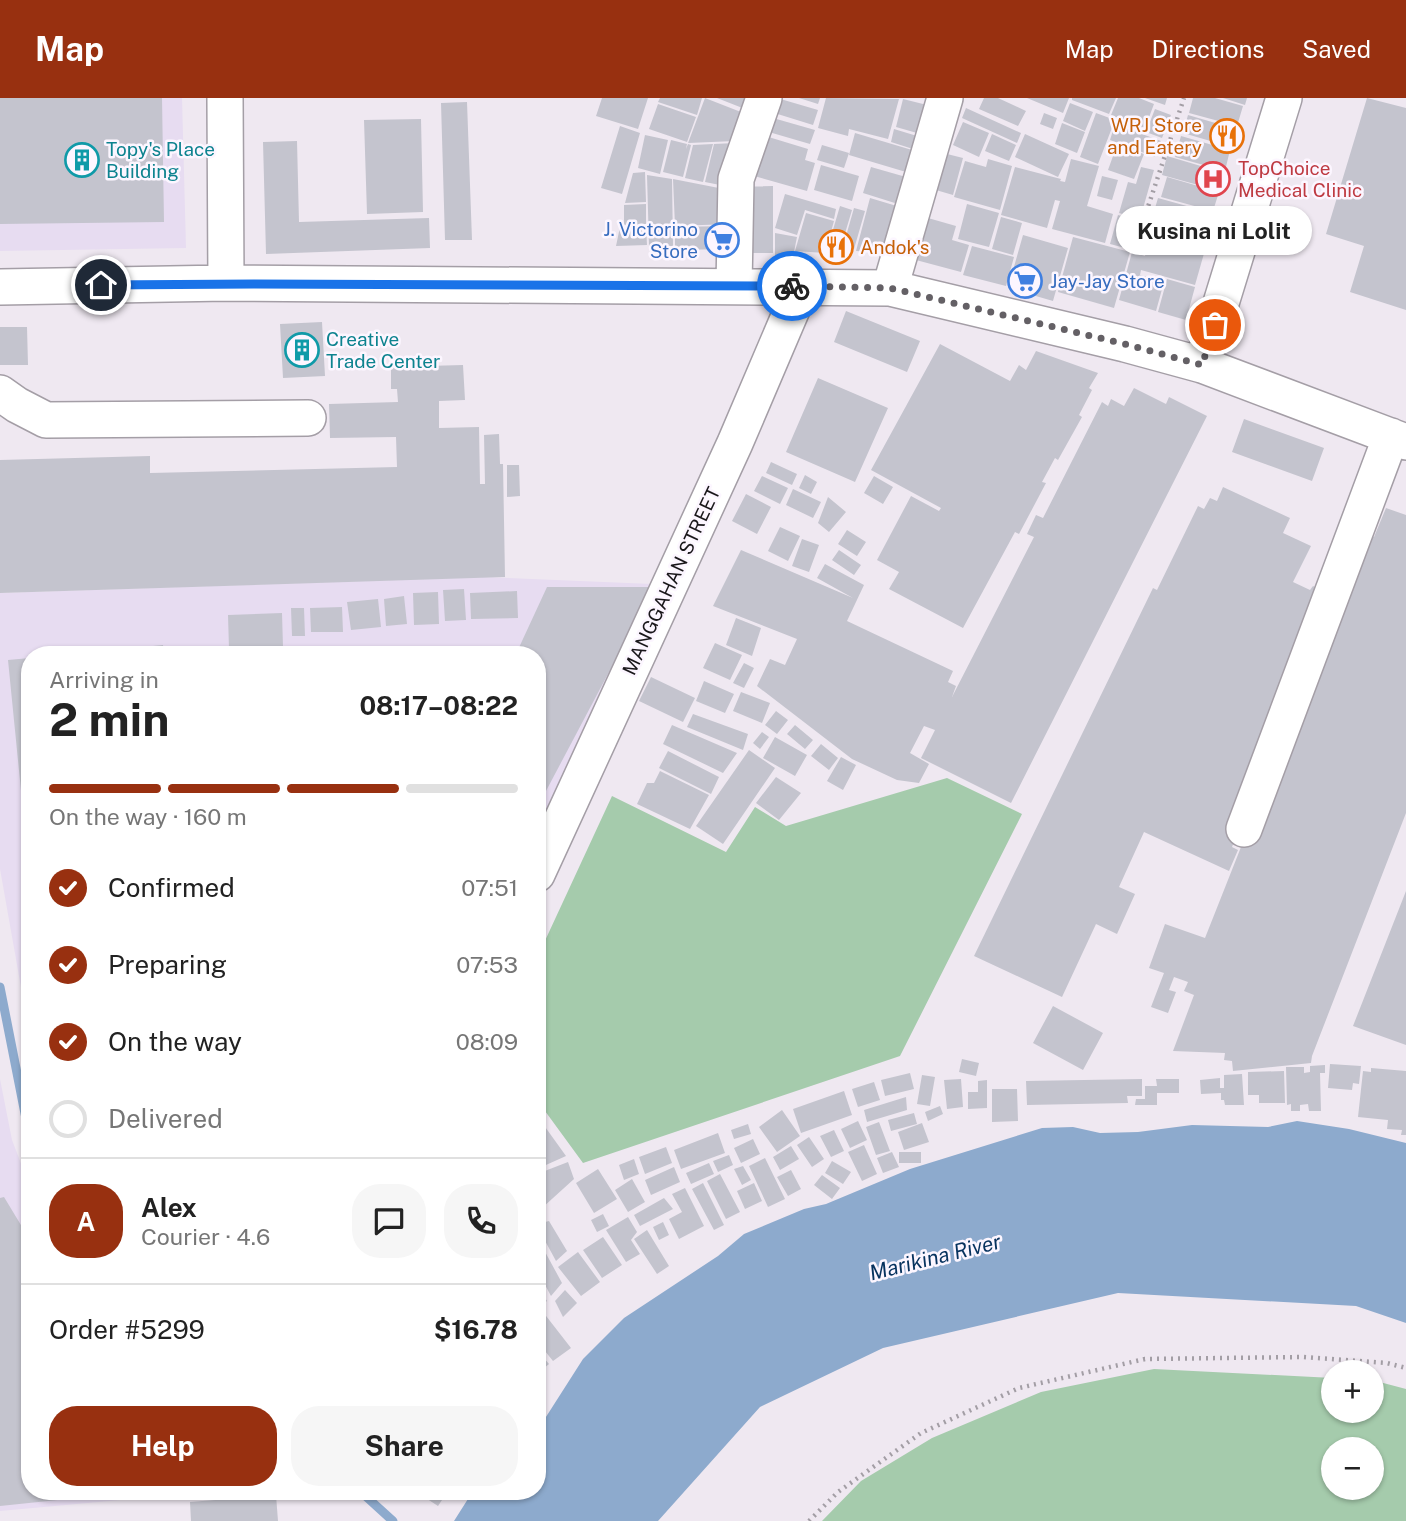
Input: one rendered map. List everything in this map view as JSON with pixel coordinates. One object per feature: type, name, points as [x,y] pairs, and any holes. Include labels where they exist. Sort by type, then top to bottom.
[{"type":"street","points":[[225,98],[226,284]]},
{"type":"street","points":[[734,286],[736,179],[764,98]]},
{"type":"street","points":[[890,288],[945,98]]},
{"type":"street","points":[[1202,365],[1284,98]]},
{"type":"street","points":[[0,287],[226,284],[890,288],[1202,365],[1398,439],[1244,829]]},
{"type":"street","name":"MANGGAHAN STREET","points":[[546,854],[734,443],[802,286]]},
{"type":"street","points":[[0,393],[46,420],[308,418]]},
{"type":"path","points":[[1144,219],[1184,98]]},
{"type":"path","points":[[810,1521],[838,1492],[921,1433],[1019,1388],[1145,1359],[1303,1357],[1387,1363],[1406,1368]]},
{"type":"shaded area","name":"Topy's Place Building","points":[[0,98],[182,98],[186,248],[0,251]]},
{"type":"shaded area","points":[[483,577],[652,584],[546,821],[546,646],[21,646],[21,987],[0,869],[0,593]]},
{"type":"shaded area","points":[[0,1079],[12,1140],[21,1164],[21,1500],[120,1500],[0,1511]]},
{"type":"green space","points":[[947,778],[1022,814],[900,1056],[583,1163],[546,1112],[546,939],[612,796],[726,852],[755,807],[786,826]]},
{"type":"green space","points":[[1154,1369],[1321,1377],[1321,1423],[1384,1423],[1384,1383],[1406,1389],[1406,1521],[822,1521],[861,1481],[932,1438],[1041,1392]]},
{"type":"water","name":"Marikina River","points":[[1297,1121],[1349,1129],[1406,1143],[1406,1323],[1356,1306],[1118,1293],[883,1348],[760,1407],[658,1521],[454,1521],[467,1500],[546,1500],[546,1417],[583,1359],[624,1318],[718,1256],[744,1234],[910,1169],[1042,1128],[1073,1127],[1100,1133],[1138,1132],[1192,1125],[1268,1127]]},
{"type":"building","name":"Topy's Place Building","points":[[0,98],[162,98],[164,222],[0,224]]},
{"type":"building","points":[[602,98],[648,98],[638,129],[596,116]]},
{"type":"building","points":[[660,98],[702,98],[697,115],[658,102]]},
{"type":"building","points":[[705,98],[746,114],[735,141],[688,143]]},
{"type":"building","points":[[717,98],[749,98],[745,109]]},
{"type":"building","points":[[777,98],[818,110],[813,125],[768,111]]},
{"type":"building","points":[[799,98],[820,98],[818,104]]},
{"type":"building","points":[[826,98],[899,99],[888,139],[849,129],[848,136],[818,128]]},
{"type":"building","points":[[984,98],[998,98],[1026,111],[1018,126],[979,109]]},
{"type":"building","points":[[1027,98],[1069,98],[1063,113]]},
{"type":"building","points":[[1072,98],[1116,98],[1109,114]]},
{"type":"building","points":[[1118,98],[1139,98],[1154,104],[1145,128],[1111,115]]},
{"type":"building","points":[[1145,98],[1167,98],[1165,105]]},
{"type":"building","points":[[1193,98],[1215,98],[1243,106],[1237,126],[1189,113]]},
{"type":"building","points":[[1223,98],[1247,98],[1245,105]]},
{"type":"building","points":[[1367,98],[1406,108],[1406,310],[1350,292],[1364,246],[1326,234]]},
{"type":"building","points":[[903,99],[931,106],[924,135],[896,127]]},
{"type":"building","points":[[467,102],[472,240],[445,240],[441,103]]},
{"type":"building","points":[[1070,103],[1093,112],[1085,131],[1063,121]]},
{"type":"building","points":[[658,104],[696,117],[687,142],[649,129]]},
{"type":"building","points":[[966,108],[1021,133],[1017,143],[962,118]]},
{"type":"building","points":[[1155,109],[1171,115],[1162,138],[1146,132]]},
{"type":"building","points":[[1044,113],[1057,118],[1053,129],[1040,124]]},
{"type":"building","points":[[1096,113],[1115,120],[1098,164],[1080,157]]},
{"type":"building","points":[[1188,115],[1236,129],[1231,147],[1183,133]]},
{"type":"building","points":[[766,116],[815,130],[810,144],[762,130]]},
{"type":"building","points":[[421,119],[423,212],[367,214],[364,120]]},
{"type":"building","points":[[963,122],[989,133],[979,157],[953,145]]},
{"type":"building","points":[[1062,123],[1085,132],[1077,153],[1055,144]]},
{"type":"building","points":[[1115,124],[1161,141],[1155,157],[1110,140]]},
{"type":"building","points":[[620,126],[640,133],[622,194],[601,188]]},
{"type":"building","points":[[894,129],[917,136],[913,149],[891,142]]},
{"type":"building","points":[[855,133],[912,150],[906,172],[849,155]]},
{"type":"building","points":[[759,134],[808,149],[805,160],[815,163],[807,191],[747,174]]},
{"type":"building","points":[[992,134],[1016,145],[1009,161],[985,151]]},
{"type":"building","points":[[1025,134],[1069,154],[1058,177],[1015,157]]},
{"type":"building","points":[[645,135],[668,140],[660,174],[638,168]]},
{"type":"building","points":[[1181,136],[1230,150],[1225,171],[1175,157]]},
{"type":"building","points":[[671,140],[687,144],[686,149],[688,144],[691,145],[683,177],[663,172]]},
{"type":"building","points":[[297,141],[299,222],[429,218],[430,248],[266,254],[263,142]]},
{"type":"building","points":[[735,143],[725,186],[705,182],[714,144]]},
{"type":"building","points":[[713,144],[703,182],[685,178],[693,145]]},
{"type":"building","points":[[822,145],[849,153],[844,168],[817,160]]},
{"type":"building","points":[[1117,145],[1144,154],[1134,179],[1108,170]]},
{"type":"building","points":[[939,152],[963,158],[953,195],[929,188]]},
{"type":"building","points":[[1167,156],[1221,172],[1216,190],[1162,175]]},
{"type":"building","points":[[988,159],[1012,166],[1000,210],[954,197],[965,161],[986,167]]},
{"type":"building","points":[[1071,159],[1099,166],[1087,206],[1113,214],[1105,243],[1052,229],[1060,201],[1055,200],[1047,228],[1001,215],[1015,167],[1065,182]]},
{"type":"building","points":[[821,165],[859,176],[852,201],[814,190]]},
{"type":"building","points":[[871,167],[906,177],[898,204],[863,193]]},
{"type":"building","points":[[1141,167],[1154,170],[1140,219],[1119,213],[1128,182],[1136,184]]},
{"type":"building","points":[[645,172],[646,202],[625,203],[633,173]]},
{"type":"building","points":[[647,175],[672,179],[673,246],[649,246]]},
{"type":"building","points":[[1102,176],[1118,180],[1112,200],[1097,196]]},
{"type":"building","points":[[1167,177],[1219,192],[1213,211],[1161,197]]},
{"type":"building","points":[[673,179],[729,190],[730,224],[675,226]]},
{"type":"building","points":[[773,186],[773,253],[739,253],[739,187]]},
{"type":"building","points":[[785,194],[836,209],[834,219],[805,210],[797,235],[775,228]]},
{"type":"building","points":[[870,198],[900,207],[886,252],[856,251]]},
{"type":"building","points":[[1158,198],[1212,213],[1204,240],[1150,225]]},
{"type":"building","points":[[646,204],[646,224],[624,225],[624,205]]},
{"type":"building","points":[[967,204],[999,213],[989,247],[958,239]]},
{"type":"building","points":[[840,206],[852,210],[840,250],[827,250]]},
{"type":"building","points":[[854,208],[865,211],[854,249],[842,250]]},
{"type":"building","points":[[806,213],[834,221],[825,253],[795,251]]},
{"type":"building","points":[[1118,215],[1137,221],[1129,249],[1110,244]]},
{"type":"building","points":[[1001,217],[1022,223],[1013,255],[992,249]]},
{"type":"building","points":[[928,218],[956,226],[952,240],[969,245],[961,272],[916,260]]},
{"type":"building","points":[[1139,225],[1151,228],[1144,253],[1132,249]]},
{"type":"building","points":[[646,226],[647,245],[616,246],[620,227]]},
{"type":"building","points":[[728,226],[728,249],[675,250],[675,227]]},
{"type":"building","points":[[1153,229],[1207,243],[1195,285],[1141,270],[1140,275],[1164,282],[1156,311],[1119,300],[1132,252],[1145,256]]},
{"type":"building","points":[[775,233],[797,237],[793,257],[775,256]]},
{"type":"building","points":[[1023,235],[1068,248],[1053,301],[1008,288]]},
{"type":"building","points":[[1073,237],[1130,252],[1114,308],[1058,292]]},
{"type":"building","points":[[972,246],[1014,257],[1006,286],[963,275]]},
{"type":"building","points":[[1167,279],[1195,287],[1186,320],[1158,312]]},
{"type":"building","points":[[846,311],[920,341],[907,372],[834,342]]},
{"type":"building","name":"Creative Trade Center","points":[[322,322],[325,376],[283,378],[280,324]]},
{"type":"building","points":[[0,327],[27,327],[28,365],[0,365]]},
{"type":"building","points":[[940,344],[1010,381],[1019,365],[1026,370],[1036,351],[1098,373],[1079,415],[1082,417],[1058,460],[1055,458],[1042,482],[1046,483],[1019,534],[1015,532],[963,628],[889,589],[899,572],[877,560],[911,496],[939,511],[941,508],[871,470]]},
{"type":"building","points":[[463,365],[465,400],[439,401],[439,428],[479,427],[480,484],[485,484],[484,435],[499,434],[500,464],[503,464],[505,577],[0,593],[0,460],[150,456],[150,473],[397,467],[396,437],[330,438],[329,404],[398,402],[397,389],[391,389],[391,367]]},
{"type":"building","points":[[818,378],[888,408],[855,482],[786,452]]},
{"type":"building","points":[[1134,388],[1166,404],[1169,397],[1207,416],[1011,803],[921,758],[935,730],[924,726],[910,753],[929,764],[919,783],[897,780],[852,759],[757,686],[770,659],[785,665],[797,639],[713,606],[741,550],[853,598],[817,578],[825,564],[864,585],[847,621],[953,671],[948,682],[956,686],[952,697],[1034,537],[1027,534],[1036,515],[1043,518],[1102,402],[1108,406],[1111,399],[1124,406]]},
{"type":"building","points":[[1244,419],[1324,448],[1312,481],[1232,452]]},
{"type":"building","points":[[771,462],[797,474],[792,485],[766,473]]},
{"type":"building","points":[[507,465],[519,465],[520,496],[507,497]]},
{"type":"building","points":[[805,475],[817,482],[811,494],[799,488]]},
{"type":"building","points":[[762,476],[788,488],[780,504],[754,491]]},
{"type":"building","points":[[874,476],[893,487],[883,504],[864,493]]},
{"type":"building","points":[[1223,487],[1290,518],[1283,533],[1311,546],[1293,582],[1310,590],[1313,586],[1331,595],[1232,847],[1238,850],[1229,871],[1144,832],[1119,887],[1135,894],[1117,934],[1096,924],[1062,997],[974,956],[1153,588],[1157,590],[1198,506],[1204,509],[1210,498],[1217,501]]},
{"type":"building","points":[[793,489],[821,502],[813,518],[786,505]]},
{"type":"building","points":[[746,494],[771,507],[757,534],[732,521]]},
{"type":"building","points":[[828,497],[846,512],[829,532],[818,523]]},
{"type":"building","points":[[1386,508],[1406,515],[1406,813],[1311,1063],[1233,1071],[1232,1061],[1224,1060],[1225,1053],[1173,1051],[1194,995],[1184,991],[1188,982],[1174,977],[1169,990],[1176,992],[1168,1013],[1151,1007],[1164,973],[1149,968],[1165,924],[1205,938],[1365,534],[1374,537]]},
{"type":"building","points":[[780,527],[800,536],[788,561],[768,551]]},
{"type":"building","points":[[847,530],[866,542],[857,556],[838,544]]},
{"type":"building","points":[[802,539],[819,545],[809,572],[792,566]]},
{"type":"building","points":[[839,550],[861,565],[854,575],[832,560]]},
{"type":"building","points":[[547,587],[654,587],[546,791],[546,646],[520,646]]},
{"type":"building","points":[[464,589],[466,620],[445,621],[443,590]]},
{"type":"building","points":[[517,591],[518,618],[471,619],[470,593]]},
{"type":"building","points":[[438,592],[439,624],[414,625],[413,593]]},
{"type":"building","points":[[404,596],[407,624],[386,626],[384,599]]},
{"type":"building","points":[[378,599],[381,627],[351,630],[347,602]]},
{"type":"building","points":[[342,607],[343,632],[311,632],[310,608]]},
{"type":"building","points":[[291,608],[304,608],[305,636],[292,636]]},
{"type":"building","points":[[282,613],[283,646],[229,646],[228,615]]},
{"type":"building","points":[[736,618],[761,628],[752,656],[726,645]]},
{"type":"building","points":[[715,643],[742,655],[730,680],[703,668]]},
{"type":"building","points":[[21,659],[21,791],[8,660]]},
{"type":"building","points":[[744,663],[754,668],[744,688],[733,683]]},
{"type":"building","points":[[651,677],[695,698],[683,722],[639,701]]},
{"type":"building","points":[[704,681],[734,694],[725,713],[696,701]]},
{"type":"building","points":[[741,692],[770,703],[762,723],[733,711]]},
{"type":"building","points":[[776,711],[788,720],[777,734],[765,725]]},
{"type":"building","points":[[693,714],[748,734],[743,750],[687,727]]},
{"type":"building","points":[[672,725],[737,753],[723,773],[663,744]]},
{"type":"building","points":[[795,725],[813,740],[805,749],[787,734]]},
{"type":"building","points":[[762,732],[769,737],[760,749],[753,743]]},
{"type":"building","points":[[775,737],[807,755],[795,776],[763,758]]},
{"type":"building","points":[[821,744],[838,758],[829,770],[811,756]]},
{"type":"building","points":[[749,750],[775,768],[723,844],[696,826]]},
{"type":"building","points":[[668,751],[719,777],[711,794],[659,768]]},
{"type":"building","points":[[841,757],[856,765],[843,790],[827,781]]},
{"type":"building","points":[[660,771],[709,795],[690,829],[637,804],[647,783],[654,783]]},
{"type":"building","points":[[776,777],[801,793],[779,820],[756,803]]},
{"type":"building","points":[[1406,891],[1406,1045],[1353,1026]]},
{"type":"building","points":[[1053,1006],[1103,1033],[1083,1070],[1033,1043]]},
{"type":"building","points":[[962,1059],[979,1063],[976,1076],[959,1072]]},
{"type":"building","points":[[1330,1064],[1361,1066],[1359,1084],[1353,1083],[1352,1090],[1328,1088]]},
{"type":"building","points":[[1325,1065],[1325,1073],[1320,1073],[1321,1111],[1309,1111],[1308,1104],[1300,1105],[1300,1111],[1291,1111],[1291,1104],[1287,1105],[1286,1067],[1304,1067],[1304,1073],[1310,1072],[1310,1066]]},
{"type":"building","points":[[1371,1068],[1406,1071],[1406,1135],[1401,1135],[1402,1130],[1387,1129],[1388,1120],[1358,1117],[1363,1071],[1371,1072]]},
{"type":"building","points":[[1284,1071],[1285,1103],[1259,1103],[1259,1095],[1248,1095],[1248,1072]]},
{"type":"building","points":[[910,1073],[914,1089],[885,1096],[881,1080]]},
{"type":"building","points":[[1242,1074],[1244,1105],[1225,1105],[1224,1100],[1221,1100],[1221,1093],[1201,1094],[1200,1080],[1220,1078],[1220,1088],[1224,1088],[1224,1075]]},
{"type":"building","points":[[922,1075],[935,1077],[930,1106],[917,1104]]},
{"type":"building","points":[[961,1079],[963,1107],[947,1109],[944,1080]]},
{"type":"building","points":[[1142,1079],[1142,1096],[1127,1096],[1128,1103],[1027,1105],[1026,1081]]},
{"type":"building","points":[[1156,1079],[1179,1079],[1179,1093],[1157,1093],[1157,1105],[1135,1105],[1136,1099],[1145,1099],[1145,1086],[1157,1086]]},
{"type":"building","points":[[987,1080],[987,1108],[968,1109],[968,1092],[978,1092],[978,1081]]},
{"type":"building","points":[[874,1082],[880,1100],[858,1107],[852,1089]]},
{"type":"building","points":[[992,1089],[1017,1089],[1018,1121],[992,1122]]},
{"type":"building","points":[[844,1091],[852,1115],[801,1133],[793,1109]]},
{"type":"building","points":[[906,1097],[907,1110],[867,1122],[864,1110]]},
{"type":"building","points":[[940,1106],[943,1114],[928,1121],[925,1112]]},
{"type":"building","points":[[782,1110],[800,1136],[777,1152],[759,1127]]},
{"type":"building","points":[[914,1113],[917,1124],[891,1131],[888,1120]]},
{"type":"building","points":[[858,1121],[867,1140],[850,1148],[841,1129]]},
{"type":"building","points":[[879,1122],[890,1151],[876,1155],[866,1127]]},
{"type":"building","points":[[922,1123],[929,1142],[904,1150],[898,1132]]},
{"type":"building","points":[[748,1124],[751,1134],[734,1139],[731,1130]]},
{"type":"building","points":[[546,1128],[566,1156],[546,1165]]},
{"type":"building","points":[[834,1130],[844,1151],[831,1157],[820,1136]]},
{"type":"building","points":[[718,1133],[725,1153],[681,1169],[674,1150]]},
{"type":"building","points":[[809,1137],[824,1159],[812,1167],[797,1145]]},
{"type":"building","points":[[753,1139],[760,1154],[741,1163],[734,1148]]},
{"type":"building","points":[[864,1145],[877,1174],[862,1181],[848,1152]]},
{"type":"building","points":[[791,1146],[799,1159],[780,1170],[773,1157]]},
{"type":"building","points":[[666,1147],[672,1163],[645,1174],[639,1157]]},
{"type":"building","points":[[892,1152],[899,1167],[883,1173],[877,1158]]},
{"type":"building","points":[[899,1152],[921,1152],[921,1163],[899,1163]]},
{"type":"building","points":[[729,1155],[733,1165],[718,1172],[713,1161]]},
{"type":"building","points":[[765,1158],[785,1199],[768,1207],[749,1166]]},
{"type":"building","points":[[634,1159],[639,1174],[624,1180],[619,1165]]},
{"type":"building","points":[[832,1161],[851,1172],[843,1184],[825,1173]]},
{"type":"building","points":[[568,1162],[574,1179],[546,1204],[546,1171]]},
{"type":"building","points":[[709,1163],[714,1174],[691,1184],[686,1173]]},
{"type":"building","points":[[743,1166],[751,1180],[742,1185],[734,1169]]},
{"type":"building","points":[[674,1167],[680,1182],[651,1195],[645,1180]]},
{"type":"building","points":[[598,1169],[617,1199],[594,1213],[576,1183]]},
{"type":"building","points":[[791,1170],[801,1189],[788,1196],[777,1177]]},
{"type":"building","points":[[720,1174],[740,1212],[726,1219],[707,1181]]},
{"type":"building","points":[[822,1175],[840,1188],[832,1199],[814,1185]]},
{"type":"building","points":[[632,1179],[645,1202],[628,1212],[615,1190]]},
{"type":"building","points":[[703,1183],[724,1225],[714,1230],[692,1189]]},
{"type":"building","points":[[754,1183],[762,1201],[745,1209],[737,1191]]},
{"type":"building","points":[[685,1188],[704,1226],[679,1239],[669,1219],[682,1212],[672,1194]]},
{"type":"building","points":[[4,1197],[21,1225],[21,1500],[58,1500],[0,1506],[0,1198]]},
{"type":"building","points":[[664,1198],[673,1209],[640,1226],[634,1215]]},
{"type":"building","points":[[603,1214],[609,1226],[597,1232],[591,1220]]},
{"type":"building","points":[[628,1217],[637,1232],[631,1240],[640,1254],[626,1262],[606,1230]]},
{"type":"building","points":[[549,1221],[567,1251],[556,1261],[546,1243],[546,1222]]},
{"type":"building","points":[[663,1222],[669,1235],[659,1240],[653,1227]]},
{"type":"building","points":[[647,1230],[669,1266],[657,1274],[634,1239]]},
{"type":"building","points":[[603,1237],[622,1265],[602,1278],[583,1250]]},
{"type":"building","points":[[578,1252],[600,1282],[581,1296],[558,1267]]},
{"type":"building","points":[[546,1254],[562,1283],[551,1296],[546,1287]]},
{"type":"building","points":[[565,1290],[577,1303],[563,1317],[555,1301]]},
{"type":"building","points":[[546,1316],[571,1348],[553,1361],[546,1352]]},
{"type":"building","points":[[276,1500],[278,1521],[191,1521],[190,1502]]},
{"type":"building","points":[[429,1500],[442,1500],[438,1506]]},
{"type":"waterway","points":[[0,987],[21,1093]]},
{"type":"waterway","points":[[370,1500],[393,1521]]},
{"type":"way so far","points":[[792,286],[890,288],[1202,365],[1215,325]]},
{"type":"place","name":"WRJ Store and Eatery","points":[[1227,136]]},
{"type":"place","name":"Topy's Place Building","points":[[82,160]]},
{"type":"place","name":"TopChoice Medical Clinic","points":[[1213,179]]},
{"type":"place","name":"J. Victorino Store","points":[[722,240]]},
{"type":"place","name":"Andok's","points":[[836,247]]},
{"type":"place","name":"Jay-Jay Store","points":[[1025,281]]},
{"type":"place","name":"Kusina ni Lolit","points":[[1215,325]]},
{"type":"place","name":"Creative Trade Center","points":[[302,350]]},
{"type":"route","points":[[101,285],[792,286]]}]
